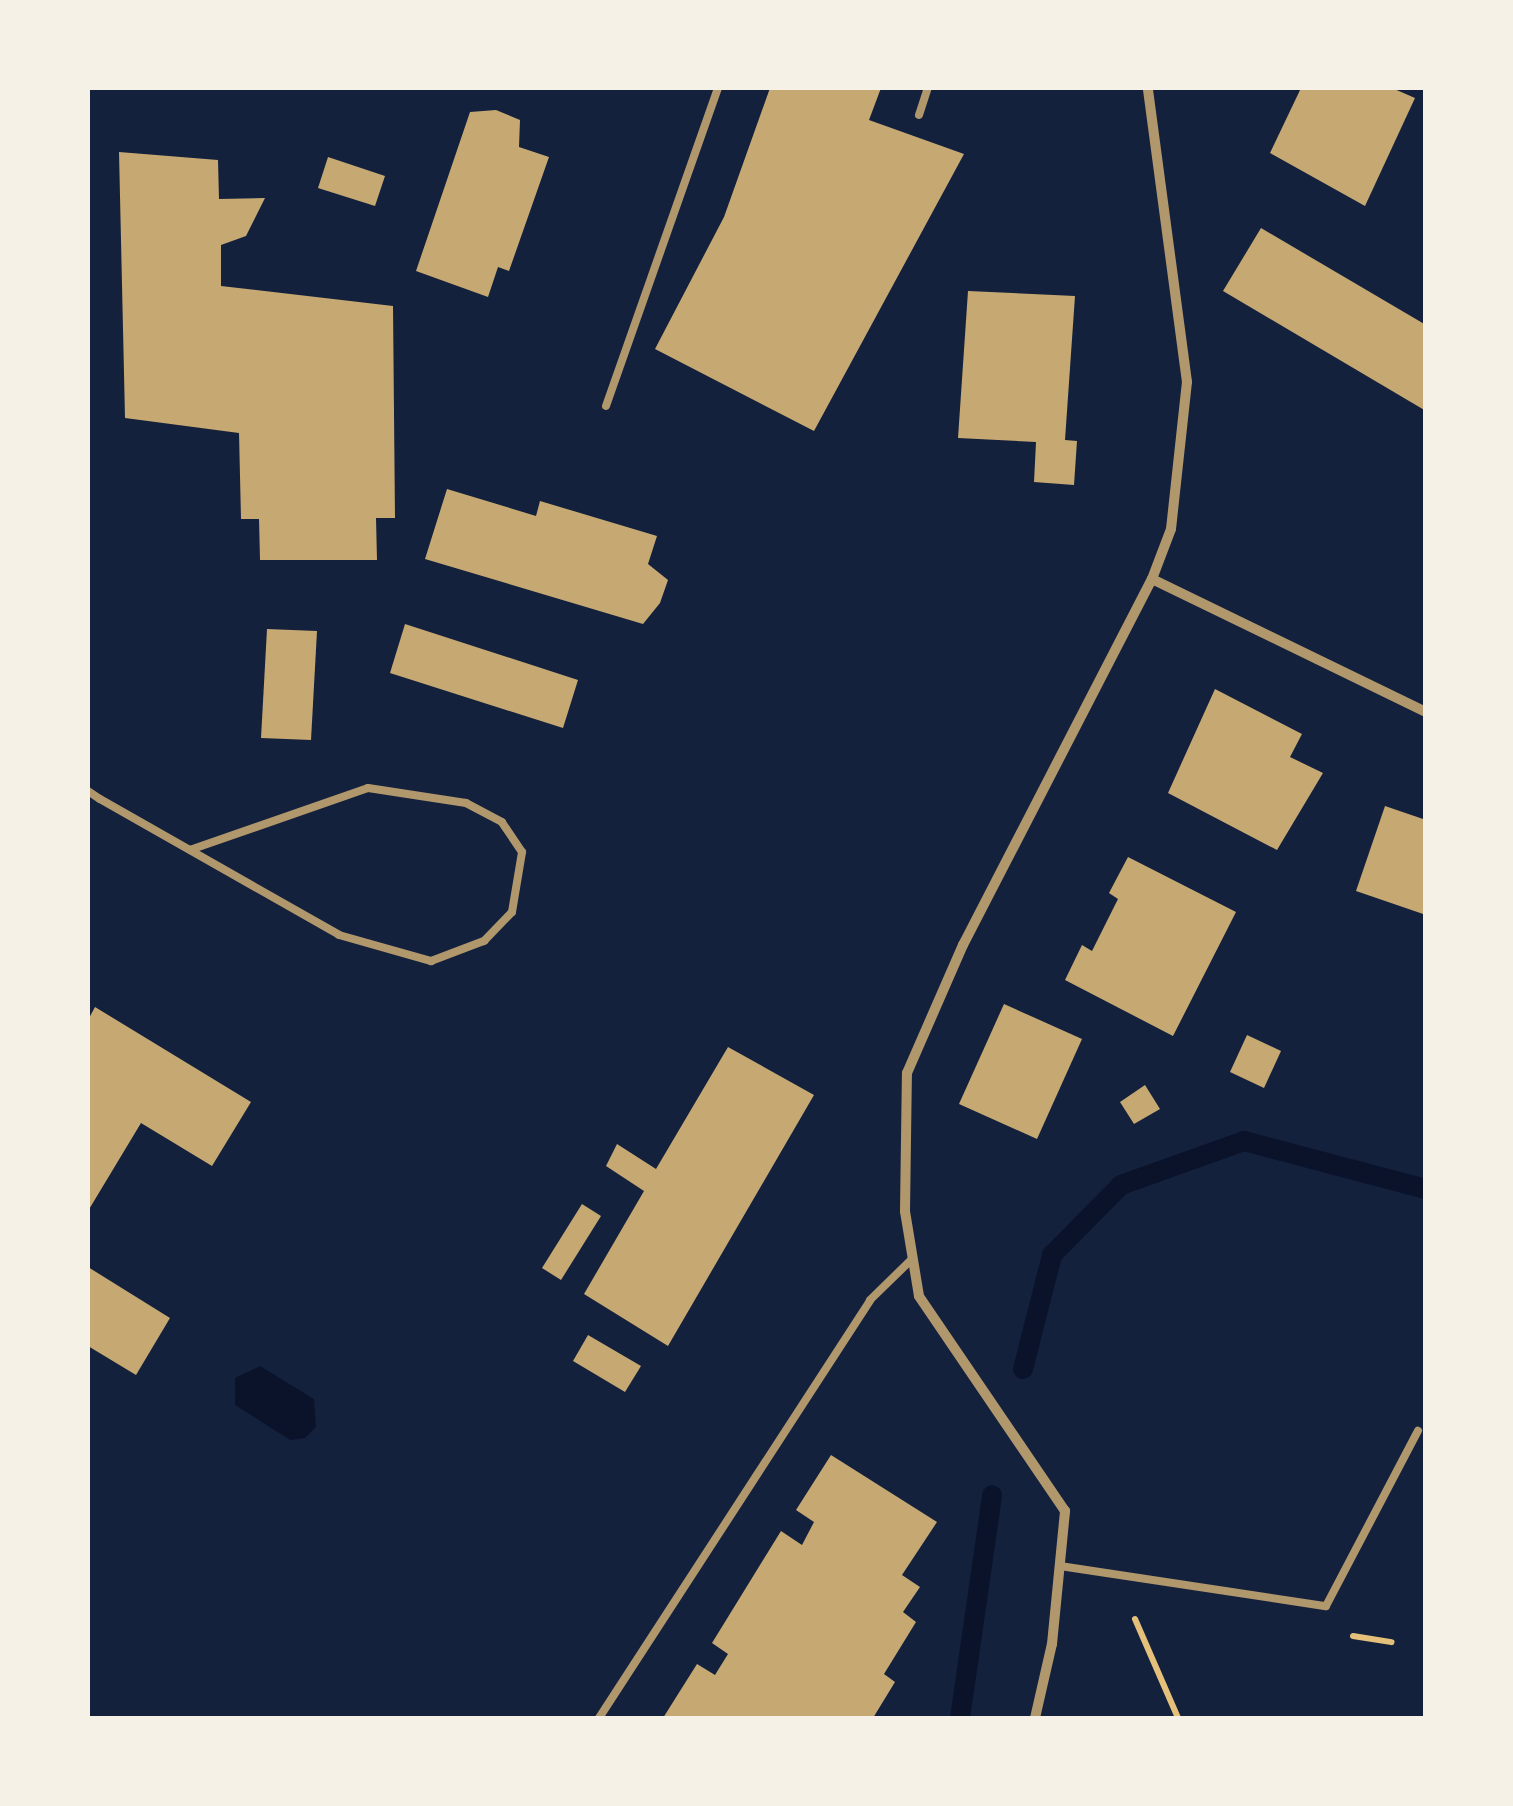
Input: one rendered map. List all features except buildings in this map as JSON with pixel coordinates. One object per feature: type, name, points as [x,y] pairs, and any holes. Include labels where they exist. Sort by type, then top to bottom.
[{"type":"street","points":[[1034,1718],[1052,1644],[1065,1511],[920,1296],[905,1211],[906,1073],[962,945],[1152,579],[1171,529],[1187,382],[1148,88]]},
{"type":"street","points":[[1152,579],[1426,712]]},
{"type":"lane","points":[[606,406],[718,88]]},
{"type":"lane","points":[[919,115],[928,88]]},
{"type":"lane","points":[[88,791],[190,850],[339,935],[431,961],[484,942],[512,912],[522,852],[502,822],[466,804],[368,788],[190,850]]},
{"type":"lane","points":[[599,1718],[870,1300],[913,1258]]},
{"type":"lane","points":[[1060,1566],[1326,1606],[1418,1431]]},
{"type":"path","points":[[1116,1575],[1178,1718]]},
{"type":"water","points":[[260,1366],[314,1399],[316,1427],[305,1438],[290,1440],[235,1405],[235,1378]]},
{"type":"waterway","points":[[1023,1369],[1052,1255],[1121,1185],[1244,1141],[1426,1189]]},
{"type":"waterway","points":[[960,1718],[992,1495]]}]
